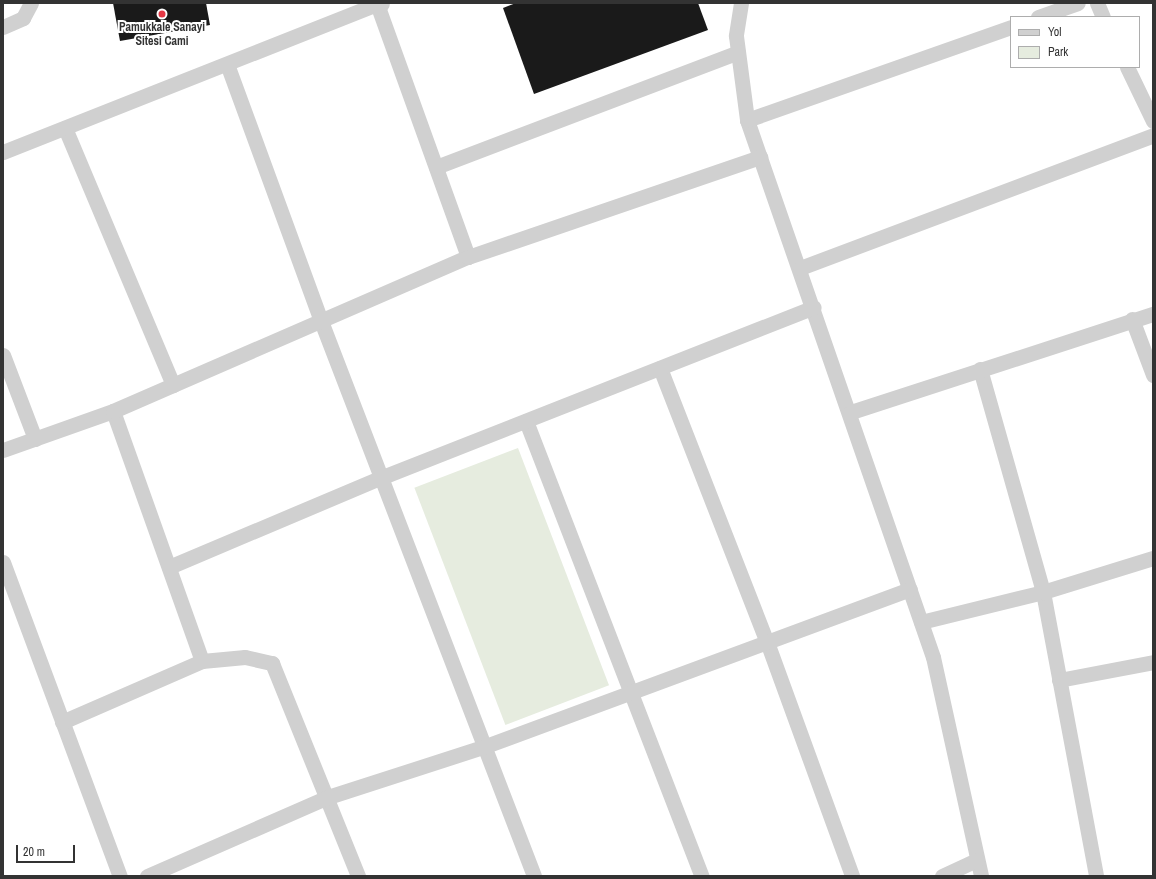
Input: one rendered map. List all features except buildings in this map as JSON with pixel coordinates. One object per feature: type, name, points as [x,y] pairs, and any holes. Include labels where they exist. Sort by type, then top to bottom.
[{"type":"street","points":[[3,27],[23,18],[31,3]]},
{"type":"street","points":[[3,152],[378,3],[468,257]]},
{"type":"street","points":[[741,3],[736,36],[747,120],[851,412],[933,657],[980,876]]},
{"type":"street","points":[[1041,16],[1078,3]]},
{"type":"street","points":[[1097,3],[1103,16]]},
{"type":"street","points":[[747,120],[1010,27]]},
{"type":"street","points":[[436,167],[738,52]]},
{"type":"street","points":[[227,64],[380,478],[534,876]]},
{"type":"street","points":[[1127,68],[1153,121]]},
{"type":"street","points":[[65,128],[172,385]]},
{"type":"street","points":[[800,268],[1153,135]]},
{"type":"street","points":[[3,450],[113,411],[468,257],[760,157]]},
{"type":"street","points":[[168,567],[380,478],[814,307]]},
{"type":"street","points":[[851,412],[1153,314]]},
{"type":"street","points":[[1132,320],[1153,375]]},
{"type":"street","points":[[3,355],[35,439]]},
{"type":"street","points":[[660,368],[767,642],[852,876]]},
{"type":"street","points":[[980,369],[1043,592],[1096,876]]},
{"type":"street","points":[[113,411],[202,660]]},
{"type":"street","points":[[526,421],[702,876]]},
{"type":"street","points":[[922,622],[1043,592],[1153,558]]},
{"type":"street","points":[[3,562],[120,876]]},
{"type":"street","points":[[147,876],[328,797],[483,747],[910,589]]},
{"type":"street","points":[[62,722],[202,660],[245,657],[272,664],[328,797],[358,876]]},
{"type":"street","points":[[1059,680],[1153,662]]},
{"type":"street","points":[[942,876],[977,860]]},
{"type":"green space","points":[[518,448],[609,685],[505,725],[414,488]]},
{"type":"place","name":"Pamukkale Sanayi Sitesi Cami","points":[[162,14]]}]
